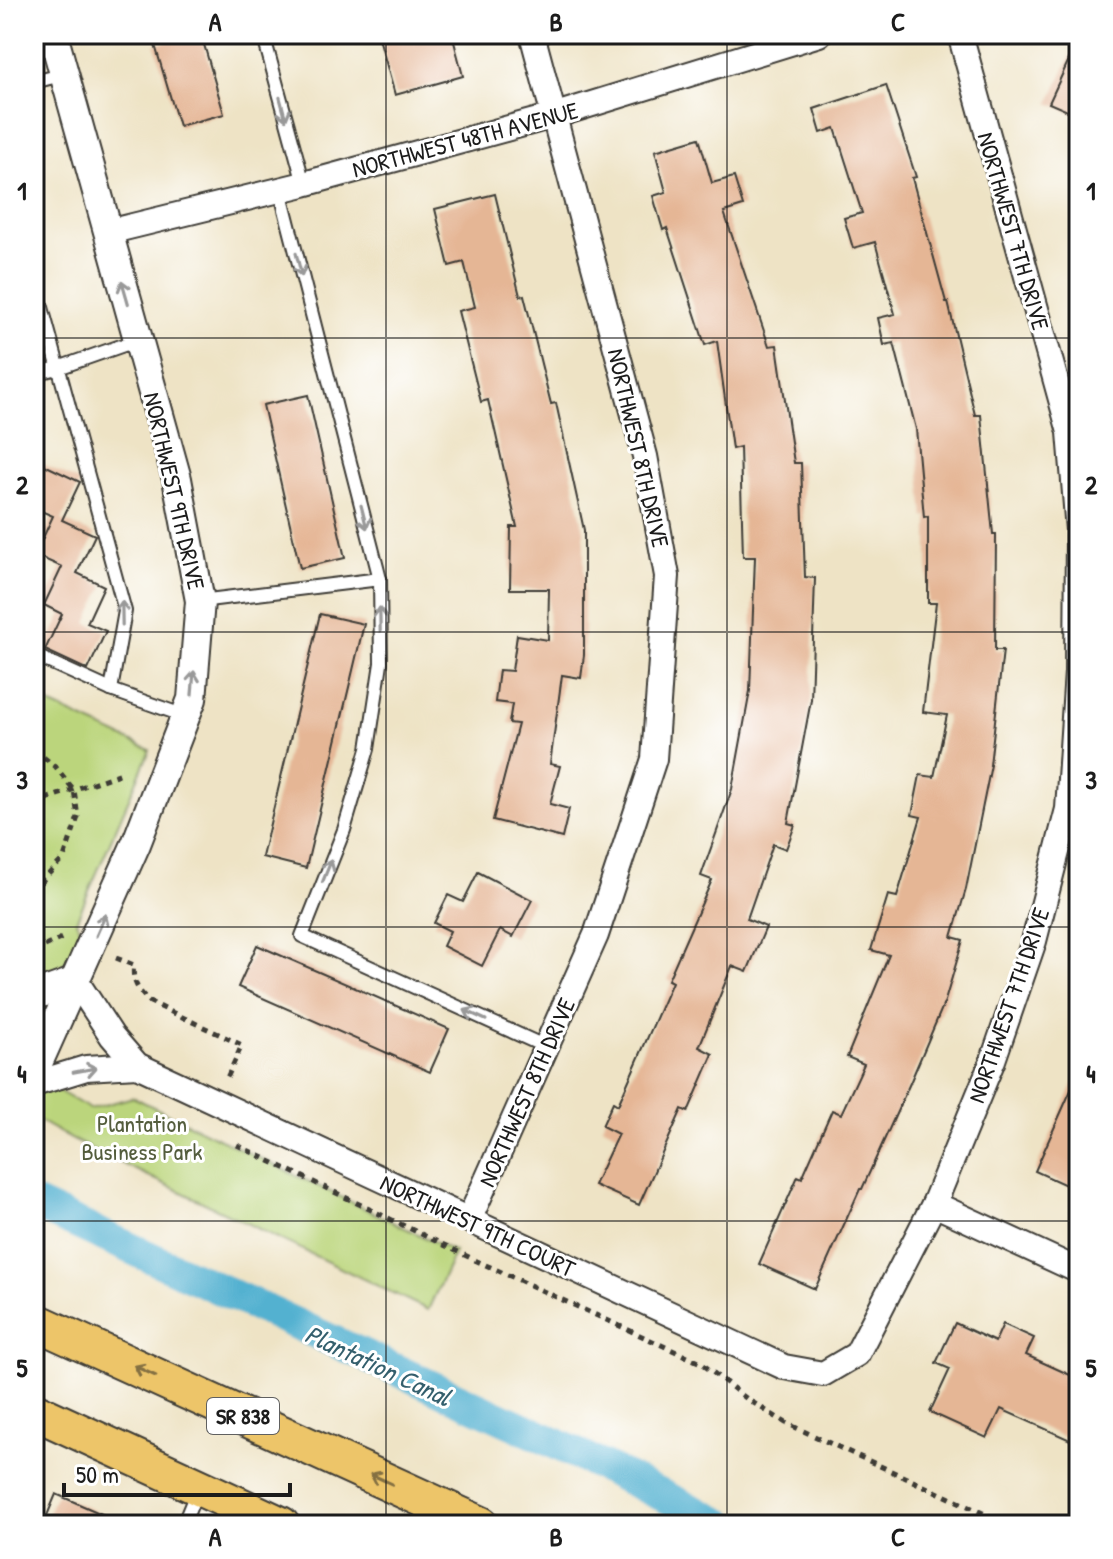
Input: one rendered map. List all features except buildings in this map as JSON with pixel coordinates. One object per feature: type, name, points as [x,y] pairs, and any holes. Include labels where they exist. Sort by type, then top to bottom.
[{"type":"main road","name":"SR 838","points":[[34,1321],[481,1525]]},
{"type":"main road","points":[[34,1412],[281,1525]]},
{"type":"street","name":"NORTHWEST 9TH DRIVE","points":[[34,1072],[136,844],[192,699],[200,601],[177,479],[53,34]]},
{"type":"street","name":"NORTHWEST 8TH DRIVE","points":[[469,1220],[596,935],[654,759],[667,576],[645,456],[532,34]]},
{"type":"street","name":"NORTHWEST 48TH AVENUE","points":[[108,232],[292,187],[553,116],[819,34]]},
{"type":"street","name":"NORTHWEST 7TH DRIVE","points":[[823,1374],[857,1354],[934,1204],[993,1060],[1034,941],[1073,811],[1078,531],[1075,430],[960,34]]},
{"type":"street","points":[[34,994],[76,981]]},
{"type":"street","name":"NORTHWEST 9TH COURT","points":[[76,981],[112,1036],[137,1065],[784,1367],[823,1374]]},
{"type":"street","name":"NORTHWEST 9TH COURT","points":[[34,1084],[86,1068],[137,1065]]},
{"type":"street","points":[[934,1204],[1079,1271]]},
{"type":"lane","points":[[263,34],[292,187],[380,579],[381,663],[368,749],[344,830],[302,936],[546,1047]]},
{"type":"lane","points":[[34,82],[65,74]]},
{"type":"lane","points":[[34,278],[125,611],[111,690]]},
{"type":"lane","points":[[34,374],[138,340]]},
{"type":"lane","points":[[200,601],[380,579]]},
{"type":"lane","points":[[34,655],[111,690],[185,716]]},
{"type":"lane","points":[[183,1525],[199,1486]]},
{"type":"path","points":[[34,750],[55,766],[74,790],[78,817],[64,858],[34,887]]},
{"type":"path","points":[[34,803],[122,773]]},
{"type":"path","points":[[34,812],[34,824]]},
{"type":"path","points":[[34,951],[64,937],[134,965],[133,973],[139,992],[150,1002],[242,1045],[217,1102]]},
{"type":"path","points":[[233,1143],[477,1261],[701,1363],[747,1399],[786,1423],[1009,1525]]},
{"type":"green space","points":[[34,697],[150,750],[76,921],[90,949],[34,980]]},
{"type":"green space","name":"Plantation Business Park","points":[[34,1077],[90,1109],[133,1097],[455,1252],[428,1310],[73,1140],[34,1118]]},
{"type":"waterway","name":"Plantation Canal","points":[[34,1204],[536,1434],[723,1525]]}]
